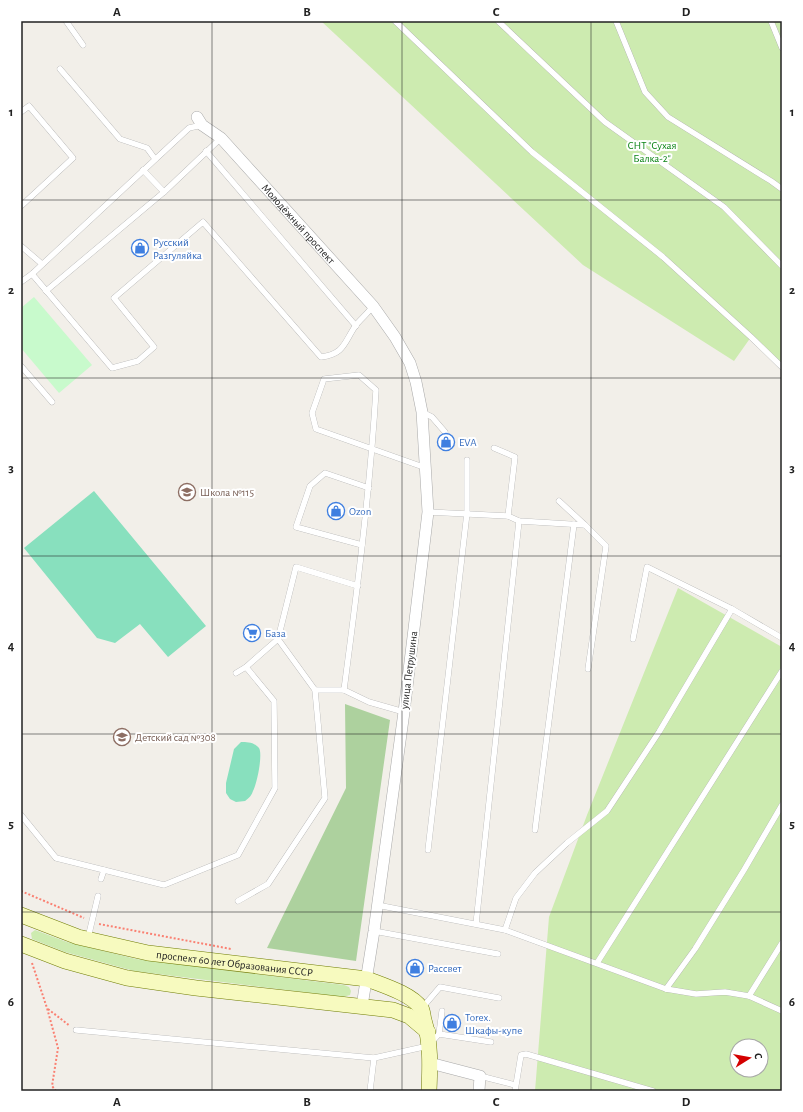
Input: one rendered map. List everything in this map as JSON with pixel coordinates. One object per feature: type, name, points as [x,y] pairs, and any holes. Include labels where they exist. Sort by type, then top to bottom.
[{"type":"main road","name":"проспект 60 лет Образования СССР","points":[[23,919],[78,937],[148,953],[367,979],[399,992],[410,998],[421,1008]]},
{"type":"main road","points":[[25,946],[65,961],[127,978],[196,988],[393,1010],[409,1016],[432,1037]]},
{"type":"main road","points":[[421,1008],[432,1037],[429,1091]]},
{"type":"street","name":"Молодёжный проспект","points":[[199,121],[221,138],[373,306],[395,337]]},
{"type":"street","name":"улица Петрушина","points":[[362,1006],[374,931],[404,712],[428,512],[422,412],[416,382],[410,363],[395,337]]},
{"type":"street","points":[[430,1063],[480,1076],[480,1091]]},
{"type":"lane","points":[[66,21],[83,46]]},
{"type":"lane","points":[[396,21],[532,152],[663,257],[782,367]]},
{"type":"lane","points":[[498,21],[604,122],[724,207],[782,266]]},
{"type":"lane","points":[[616,21],[645,92],[668,116],[782,189]]},
{"type":"lane","points":[[771,21],[782,48]]},
{"type":"lane","points":[[60,70],[120,139],[147,148],[155,159]]},
{"type":"lane","points":[[21,112],[29,106],[73,158],[21,206]]},
{"type":"lane","points":[[21,282],[32,274],[189,128],[199,121]]},
{"type":"lane","points":[[46,291],[164,192],[221,138]]},
{"type":"lane","points":[[206,151],[356,326]]},
{"type":"lane","points":[[143,170],[164,192]]},
{"type":"lane","points":[[32,274],[112,368],[138,360],[154,346],[114,298],[203,222],[321,357],[332,356],[344,345],[356,326],[373,306]]},
{"type":"lane","points":[[21,246],[42,264]]},
{"type":"lane","points":[[21,366],[52,402]]},
{"type":"lane","points":[[344,690],[369,488],[373,449],[376,390],[359,375],[324,379],[312,413],[316,429],[373,449],[426,468]]},
{"type":"lane","points":[[422,412],[432,417],[445,432]]},
{"type":"lane","points":[[494,448],[515,457],[508,516]]},
{"type":"lane","points":[[428,850],[468,513],[467,460]]},
{"type":"lane","points":[[362,545],[296,527],[310,486],[325,473],[369,488]]},
{"type":"lane","points":[[559,501],[606,546],[588,669]]},
{"type":"lane","points":[[428,512],[508,516],[519,521],[585,525]]},
{"type":"lane","points":[[476,924],[519,521]]},
{"type":"lane","points":[[535,830],[574,524]]},
{"type":"lane","points":[[236,673],[246,667],[278,639],[296,567],[358,586]]},
{"type":"lane","points":[[633,639],[647,567],[732,609],[782,638]]},
{"type":"lane","points":[[505,930],[516,898],[535,873],[567,843],[607,811],[659,732],[732,609]]},
{"type":"lane","points":[[238,900],[268,884],[325,798],[315,690],[278,639]]},
{"type":"lane","points":[[21,815],[56,858],[164,885],[238,855],[275,788],[274,701],[246,667]]},
{"type":"lane","points":[[597,963],[782,671]]},
{"type":"lane","points":[[315,690],[344,690],[369,702],[404,712]]},
{"type":"lane","points":[[666,989],[695,949],[782,805]]},
{"type":"lane","points":[[102,880],[104,870]]},
{"type":"lane","points":[[88,939],[98,896]]},
{"type":"lane","points":[[377,905],[505,930],[666,989],[696,994],[725,992],[749,996],[782,1011]]},
{"type":"lane","points":[[374,931],[498,954]]},
{"type":"lane","points":[[749,996],[782,943]]},
{"type":"lane","points":[[421,1008],[440,987],[499,998]]},
{"type":"lane","points":[[432,1037],[442,1011]]},
{"type":"lane","points":[[76,1030],[374,1058],[432,1037],[491,1042]]},
{"type":"lane","points":[[515,1091],[521,1055],[526,1054],[653,1091]]},
{"type":"lane","points":[[370,1091],[374,1058]]},
{"type":"lane","points":[[480,1076],[515,1084]]},
{"type":"path","points":[[21,890],[101,925],[238,950]]},
{"type":"path","points":[[25,946],[47,1008],[58,1048],[52,1086],[56,1091]]},
{"type":"path","points":[[47,1008],[76,1030]]},
{"type":"green space","name":"СНТ \"Сухая Балка-2\"","points":[[321,21],[782,21],[782,367],[751,337],[734,361],[583,265]]},
{"type":"green space","points":[[34,297],[92,365],[59,393],[21,348],[21,308]]},
{"type":"green space","points":[[94,491],[206,626],[168,657],[140,624],[115,643],[97,638],[24,548]]},
{"type":"green space","points":[[678,588],[782,647],[782,1091],[535,1091],[549,917],[587,815]]},
{"type":"green space","points":[[345,704],[390,720],[356,961],[267,948],[346,788]]},
{"type":"green space","points":[[241,742],[253,743],[259,748],[260,762],[252,794],[245,801],[236,802],[230,799],[226,793],[226,783],[234,749]]},
{"type":"green space","points":[[35,930],[67,942],[136,959],[344,985],[349,987],[351,991],[350,995],[343,997],[134,971],[65,952],[32,939],[31,933]]},
{"type":"place","name":"Русский Разгуляйка","points":[[140,248]]},
{"type":"place","name":"EVA","points":[[446,442]]},
{"type":"place","name":"Школа №115","points":[[187,492]]},
{"type":"place","name":"Ozon","points":[[336,511]]},
{"type":"place","name":"База","points":[[252,633]]},
{"type":"place","name":"Детский сад №308","points":[[122,737]]},
{"type":"place","name":"Рассвет","points":[[415,968]]},
{"type":"place","name":"Torex. Шкафы-купе","points":[[452,1023]]}]
